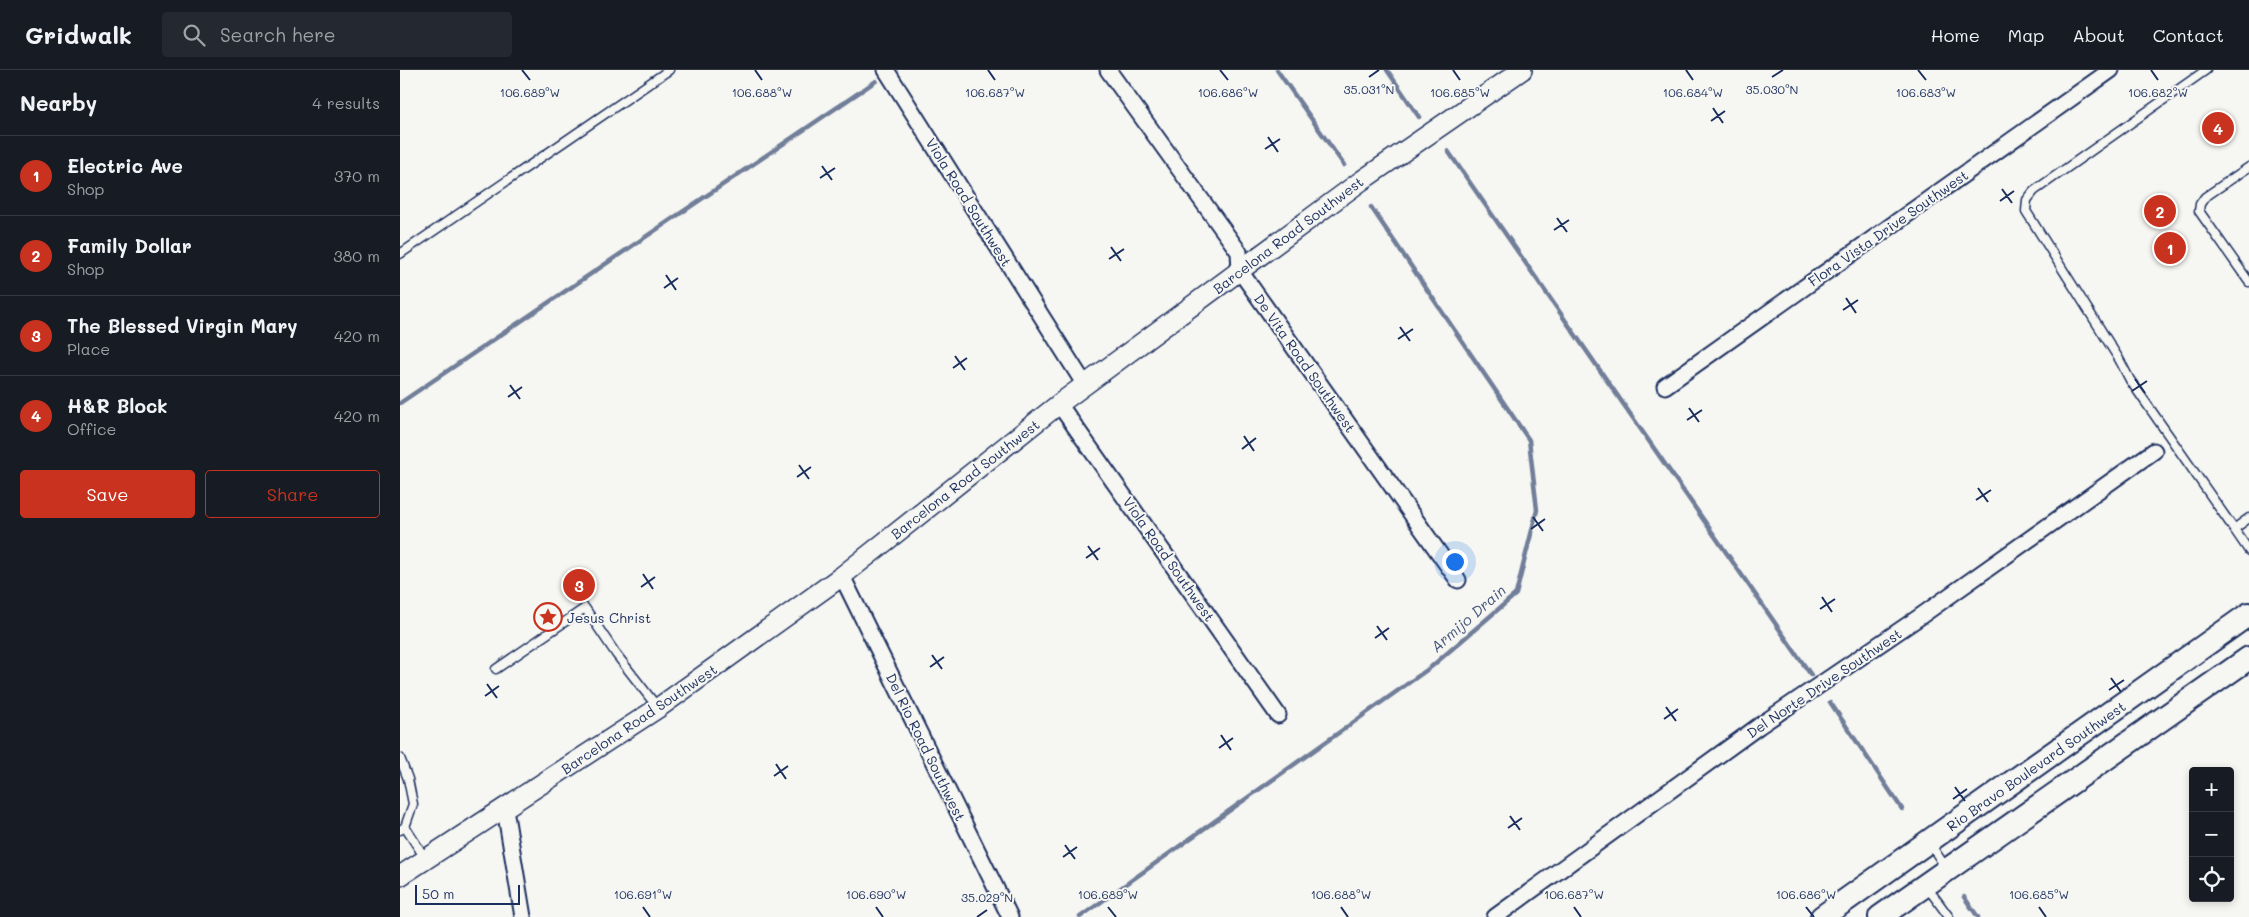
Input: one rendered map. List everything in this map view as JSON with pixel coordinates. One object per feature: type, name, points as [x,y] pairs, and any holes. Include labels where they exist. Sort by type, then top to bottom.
[{"type":"main road","name":"Rio Bravo Boulevard Southwest","points":[[1822,917],[2249,614]]},
{"type":"main road","points":[[1880,917],[2249,658]]},
{"type":"street","name":"Viola Road Southwest","points":[[886,70],[1084,385]]},
{"type":"street","name":"De Vita Road Southwest","points":[[1108,70],[1239,252],[1240,271],[1458,580]]},
{"type":"street","name":"Barcelona Road Southwest","points":[[400,876],[658,708],[842,576],[1084,385],[1360,181],[1522,70]]},
{"type":"street","name":"Flora Vista Drive Southwest","points":[[1665,386],[2111,70]]},
{"type":"street","name":"Viola Road Southwest","points":[[1059,404],[1278,715]]},
{"type":"street","name":"Del Norte Drive Southwest","points":[[1495,917],[1759,726],[1918,618],[2154,451]]},
{"type":"street","name":"Del Rio Road Southwest","points":[[842,576],[1010,917]]},
{"type":"street","points":[[505,809],[523,917]]},
{"type":"lane","points":[[400,254],[669,70]]},
{"type":"lane","points":[[2206,70],[2034,191],[2027,200],[2026,211],[2119,359],[2130,380],[2249,551]]},
{"type":"lane","points":[[2249,167],[2205,197],[2200,204],[2199,211],[2249,282]]},
{"type":"lane","points":[[2234,529],[2249,518]]},
{"type":"lane","points":[[496,669],[585,608],[616,654],[658,708]]},
{"type":"lane","points":[[400,758],[408,779],[413,804],[402,828],[426,860]]},
{"type":"lane","points":[[1929,842],[1947,870]]},
{"type":"lane","points":[[1926,885],[1949,917]]},
{"type":"waterway","name":"Armijo Drain","points":[[1277,70],[1344,165]]},
{"type":"waterway","points":[[1387,70],[1419,117]]},
{"type":"waterway","points":[[400,403],[876,81]]},
{"type":"waterway","points":[[1448,151],[1811,675]]},
{"type":"waterway","name":"Armijo Drain","points":[[1080,917],[1431,667],[1516,594],[1537,510],[1529,440],[1371,207]]},
{"type":"waterway","points":[[1830,702],[1902,809]]},
{"type":"waterway","points":[[1964,897],[1978,917]]},
{"type":"place","name":"H&R Block","points":[[2218,128]]},
{"type":"place","name":"Family Dollar","points":[[2160,211]]},
{"type":"place","name":"Electric Ave","points":[[2170,248]]},
{"type":"place","name":"The Blessed Virgin Mary","points":[[579,585]]},
{"type":"place","name":"Jesus Christ","points":[[548,617]]}]
